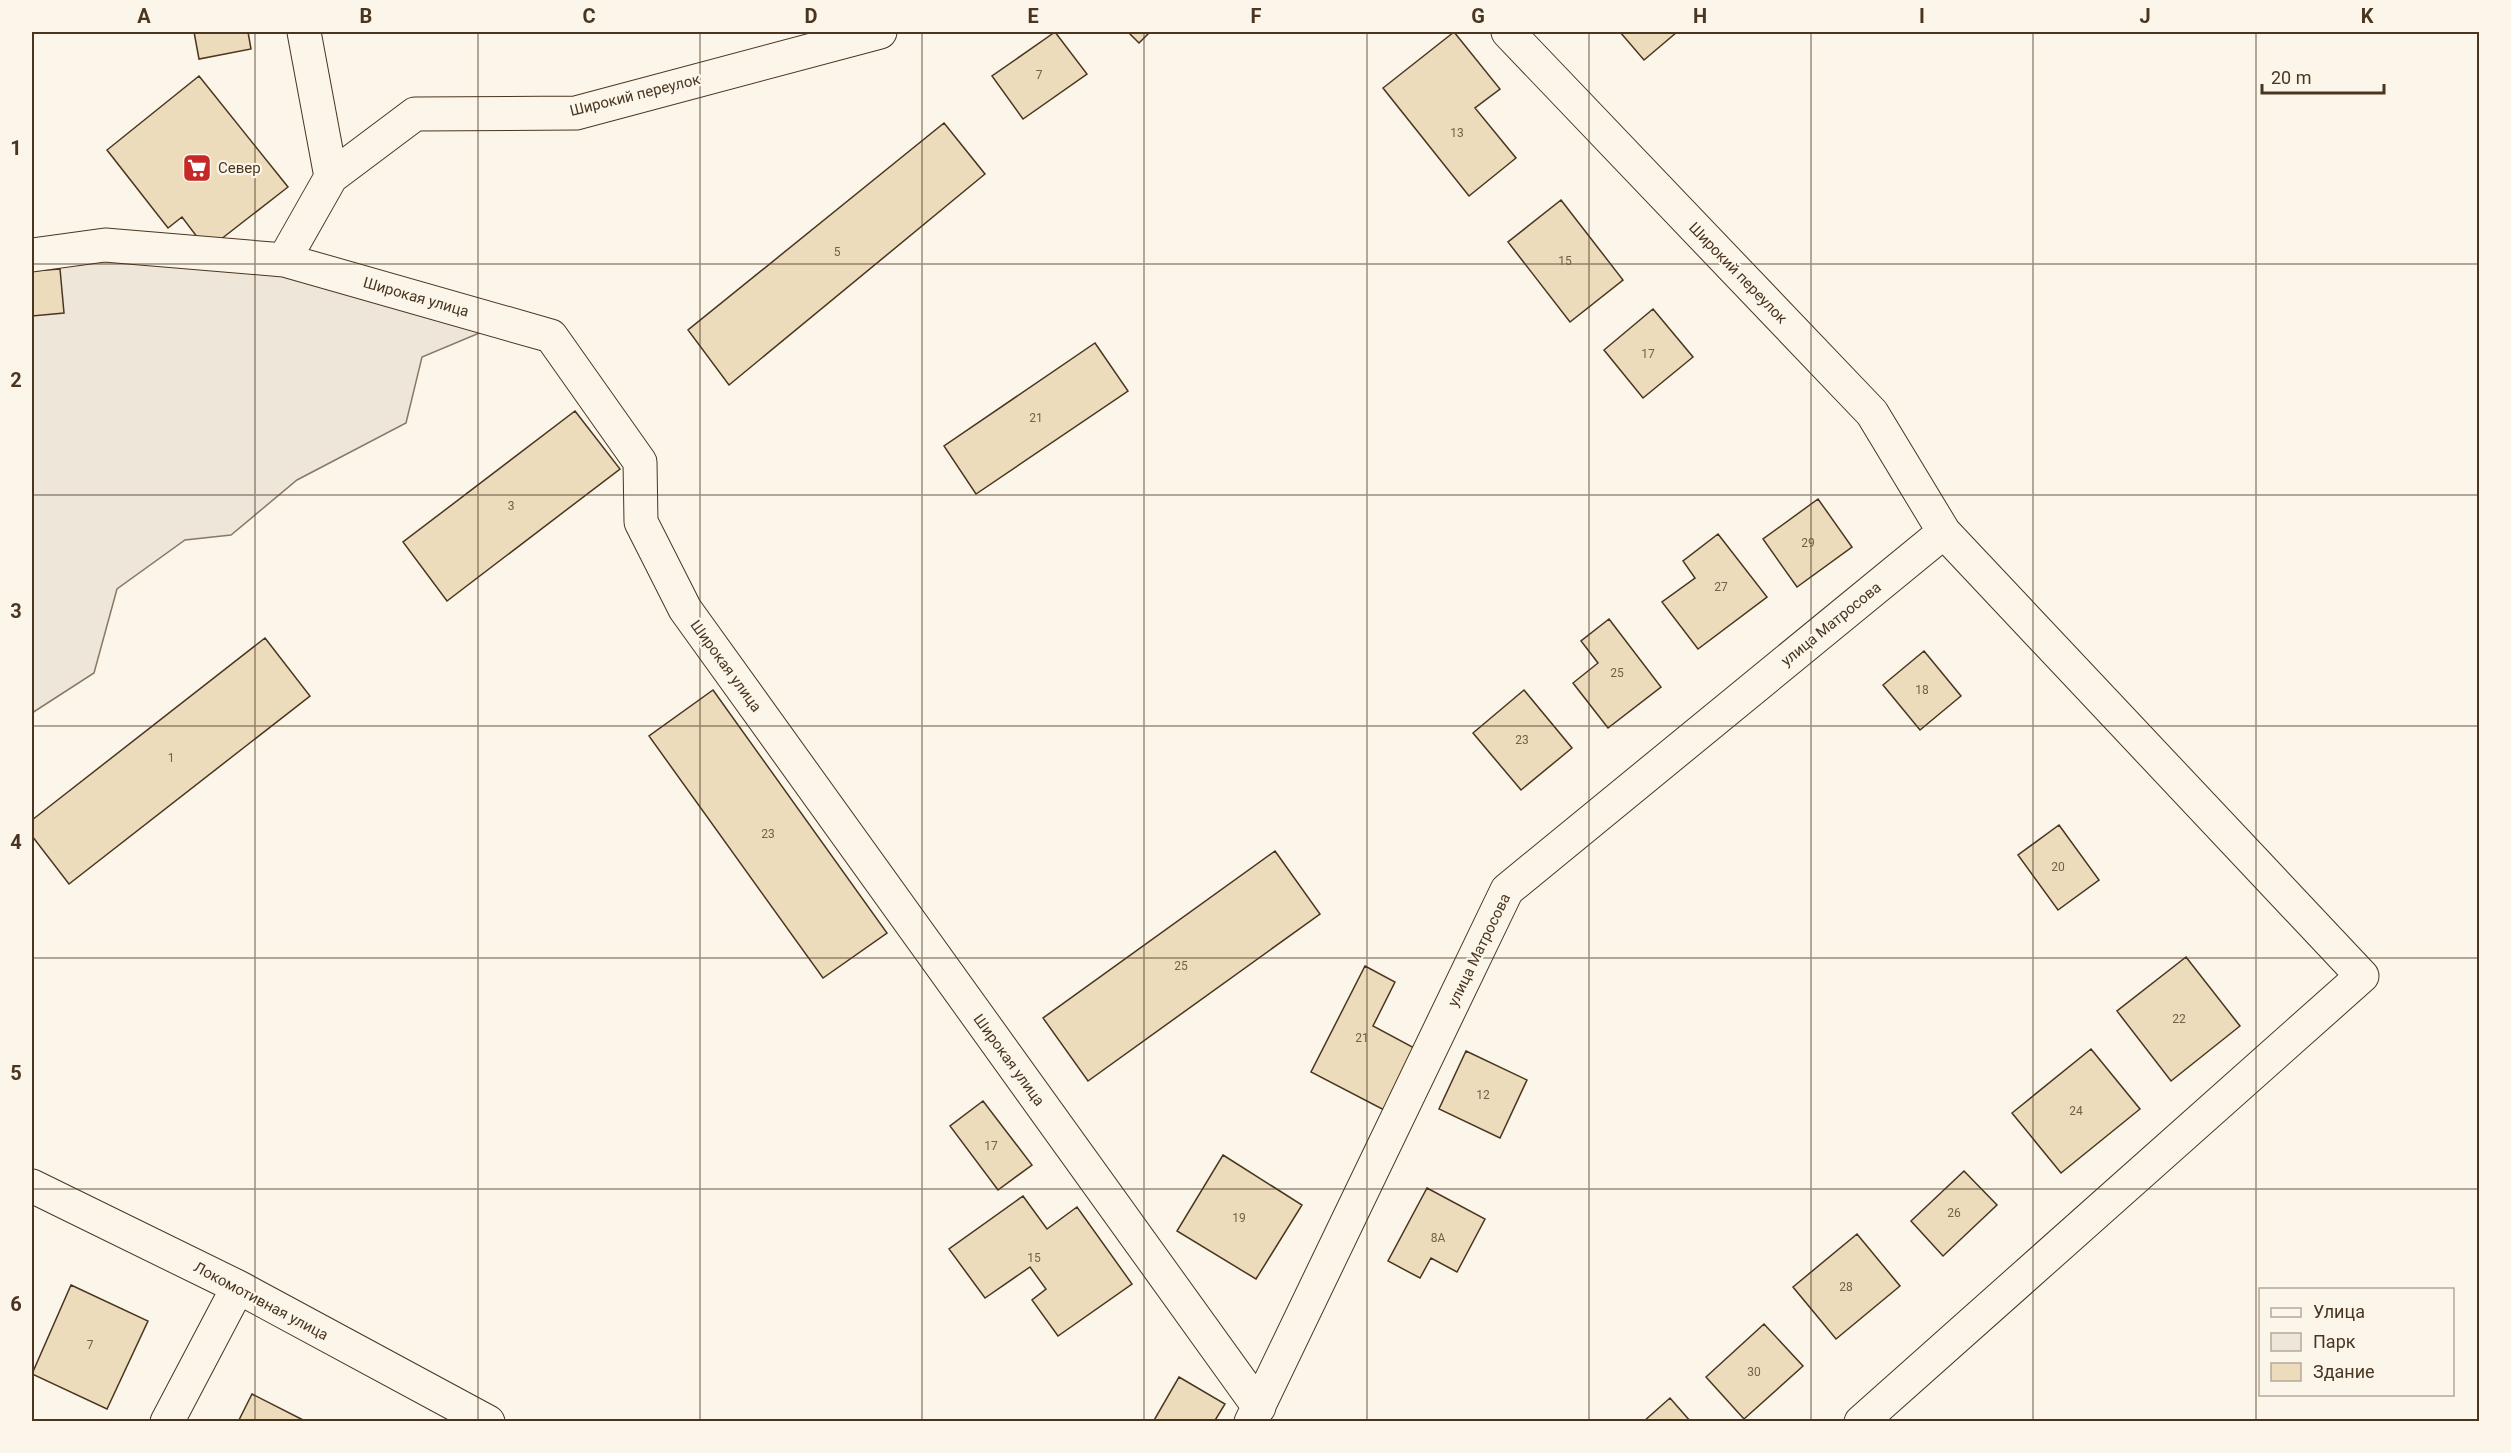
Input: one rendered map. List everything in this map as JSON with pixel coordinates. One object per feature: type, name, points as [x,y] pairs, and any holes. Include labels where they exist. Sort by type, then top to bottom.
[{"type":"street","points":[[284,260],[331,177],[304,32]]},
{"type":"street","name":"Широкий переулок","points":[[331,177],[416,114],[576,113],[880,32]]},
{"type":"street","name":"Широкий переулок","points":[[1508,32],[1872,413],[1944,532],[2362,976],[1862,1422]]},
{"type":"street","name":"Широкая улица","points":[[32,255],[105,245],[284,260],[551,336],[640,462],[641,522],[685,609],[1255,1414]]},
{"type":"street","name":"улица Матросова","points":[[1255,1414],[1507,890],[1944,532]]},
{"type":"street","name":"Локомотивная улица","points":[[32,1186],[238,1287],[488,1422]]},
{"type":"street","points":[[167,1422],[238,1287]]},
{"type":"green space","points":[[32,257],[247,269],[508,321],[422,357],[406,423],[297,480],[231,535],[185,540],[117,589],[94,673],[32,713]]},
{"type":"building","points":[[194,32],[248,32],[251,49],[199,59]]},
{"type":"building","points":[[1055,32],[1087,74],[1023,119],[992,76]]},
{"type":"building","points":[[1128,32],[1150,32],[1139,43]]},
{"type":"building","points":[[1454,32],[1500,89],[1475,108],[1516,158],[1469,196],[1383,88]]},
{"type":"building","points":[[1620,32],[1677,32],[1644,60]]},
{"type":"building","name":"Север","points":[[199,76],[288,187],[207,250],[182,217],[168,228],[107,150]]},
{"type":"building","points":[[944,123],[985,174],[729,385],[688,330]]},
{"type":"building","points":[[1561,200],[1623,280],[1570,322],[1508,242]]},
{"type":"building","points":[[60,269],[64,313],[32,316],[32,271]]},
{"type":"building","points":[[1653,309],[1693,357],[1643,398],[1604,350]]},
{"type":"building","points":[[1095,343],[1128,391],[976,494],[944,446]]},
{"type":"building","points":[[575,411],[620,469],[447,601],[403,542]]},
{"type":"building","points":[[1818,499],[1852,547],[1797,587],[1763,539]]},
{"type":"building","points":[[1718,534],[1767,597],[1698,649],[1662,602],[1695,578],[1683,561]]},
{"type":"building","points":[[1609,619],[1661,687],[1608,728],[1573,683],[1598,663],[1581,641]]},
{"type":"building","points":[[265,638],[310,696],[69,884],[32,836],[32,820]]},
{"type":"building","points":[[1924,651],[1961,696],[1920,730],[1883,685]]},
{"type":"building","points":[[713,690],[887,933],[823,978],[649,736]]},
{"type":"building","points":[[1524,690],[1572,748],[1521,790],[1473,733]]},
{"type":"building","points":[[2059,825],[2099,880],[2058,910],[2018,855]]},
{"type":"building","points":[[1275,851],[1320,914],[1088,1081],[1043,1018]]},
{"type":"building","points":[[2186,957],[2240,1026],[2171,1081],[2117,1011]]},
{"type":"building","points":[[1365,966],[1395,982],[1373,1026],[1418,1050],[1386,1111],[1311,1072]]},
{"type":"building","points":[[2091,1049],[2140,1109],[2061,1173],[2012,1113]]},
{"type":"building","points":[[1466,1051],[1527,1080],[1500,1138],[1439,1109]]},
{"type":"building","points":[[983,1101],[1032,1165],[998,1190],[950,1126]]},
{"type":"building","points":[[1223,1155],[1302,1205],[1256,1279],[1177,1231]]},
{"type":"building","points":[[1964,1171],[1997,1205],[1943,1256],[1911,1221]]},
{"type":"building","points":[[1427,1188],[1485,1219],[1457,1272],[1431,1258],[1420,1278],[1388,1261]]},
{"type":"building","points":[[1023,1196],[1047,1229],[1077,1207],[1132,1284],[1058,1336],[1032,1300],[1046,1289],[1030,1267],[985,1298],[949,1249]]},
{"type":"building","points":[[1857,1234],[1900,1286],[1836,1339],[1793,1287]]},
{"type":"building","points":[[71,1285],[148,1321],[107,1409],[32,1374]]},
{"type":"building","points":[[1764,1324],[1803,1366],[1744,1419],[1706,1377]]},
{"type":"building","points":[[1179,1377],[1225,1404],[1214,1422],[1153,1422]]},
{"type":"building","points":[[252,1394],[307,1422],[238,1422]]},
{"type":"building","points":[[1670,1398],[1691,1422],[1643,1422]]},
{"type":"place","name":"Север","points":[[197,168]]}]
